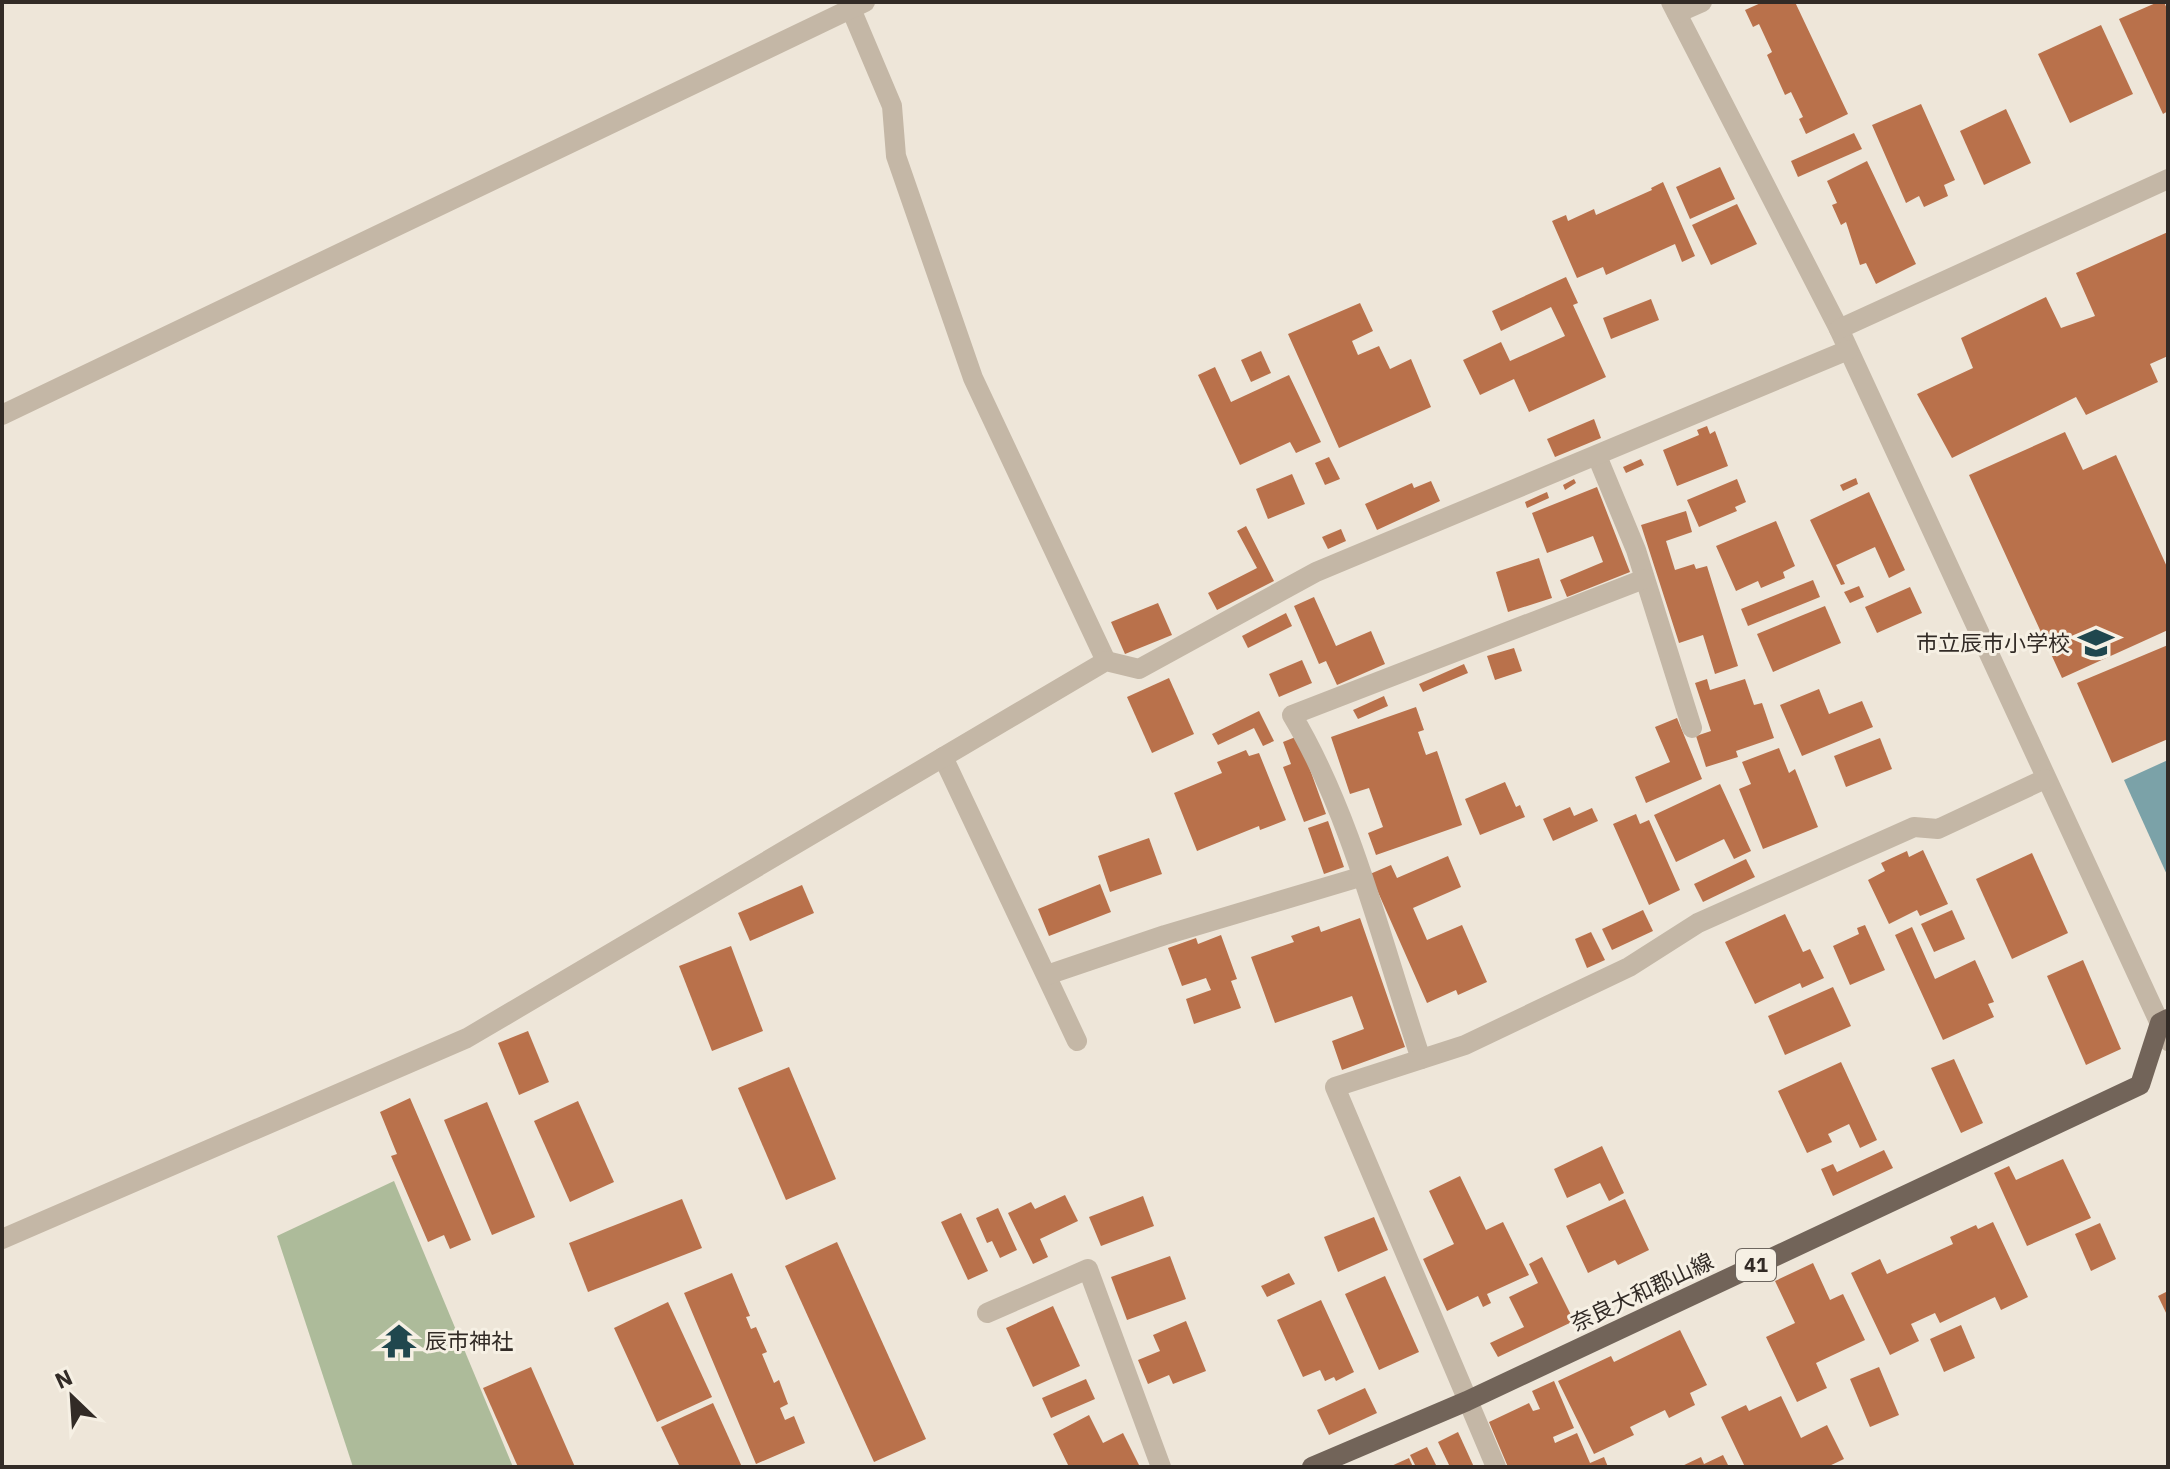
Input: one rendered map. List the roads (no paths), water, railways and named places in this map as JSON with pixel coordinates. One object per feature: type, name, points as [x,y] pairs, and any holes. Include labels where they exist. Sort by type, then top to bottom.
[{"type":"main road","name":"奈良大和郡山線","points":[[1312,1467],[1467,1401],[2140,1085],[2165,1028]]},
{"type":"street","points":[[1702,2],[1674,8],[1839,329],[2045,779],[2165,1028]]},
{"type":"street","points":[[2,415],[858,5],[892,106],[896,156],[973,378],[1106,661]]},
{"type":"street","points":[[1839,329],[2168,179]]},
{"type":"street","points":[[2,1239],[467,1038],[1106,661],[1139,669],[1316,572],[1848,350]]},
{"type":"street","points":[[1597,456],[1644,579],[1692,728]]},
{"type":"street","points":[[1421,1059],[1315,753],[1292,715],[1644,579]]},
{"type":"street","points":[[943,757],[1077,1041]]},
{"type":"street","points":[[1496,1467],[1335,1087],[1465,1045],[1629,967],[1698,923],[1914,827],[1938,829],[2045,779]]},
{"type":"street","points":[[1047,975],[1165,935],[1360,877]]},
{"type":"street","points":[[987,1313],[1088,1269],[1161,1467]]},
{"type":"water","points":[[2168,760],[2168,877],[2124,780]]},
{"type":"place","name":"市立辰市小学校","points":[[2096,643]]},
{"type":"place","name":"辰市神社","points":[[399,1341]]}]
